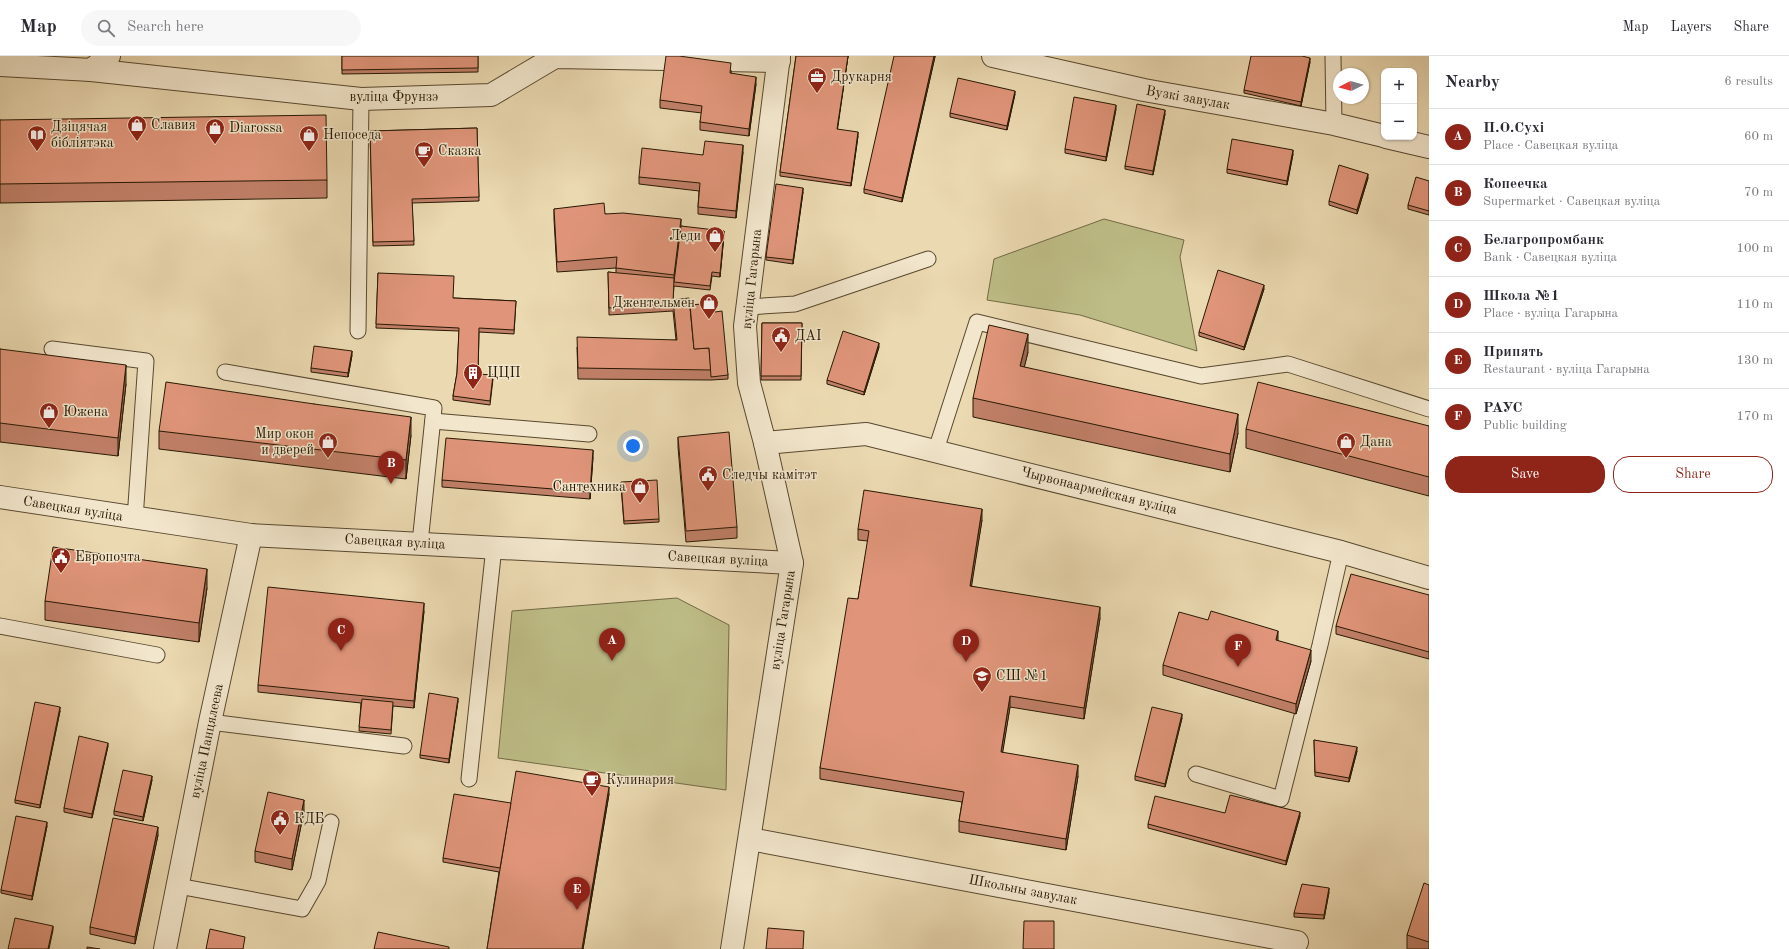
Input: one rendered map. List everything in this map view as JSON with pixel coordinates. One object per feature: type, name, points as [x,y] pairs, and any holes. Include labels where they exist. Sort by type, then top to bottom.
[{"type":"street","points":[[91,70],[109,56]]},
{"type":"street","name":"Вузкі завулак","points":[[993,56],[1144,90],[1334,124],[1381,136]]},
{"type":"street","name":"вуліца Фрунзэ","points":[[0,65],[91,70],[361,99],[491,95],[556,57],[779,58]]},
{"type":"street","name":"вуліца Гагарына","points":[[732,949],[792,563],[765,443],[749,382],[745,326],[779,58]]},
{"type":"street","name":"Вузкі завулак","points":[[1398,140],[1429,147]]},
{"type":"street","name":"Чырвонаармейская вуліца","points":[[765,443],[866,434],[936,450],[1341,552],[1429,578]]},
{"type":"street","name":"Савецкая вуліца","points":[[0,498],[135,519],[251,534],[792,563]]},
{"type":"street","name":"вуліца Панцялеева","points":[[165,949],[210,722],[251,534]]},
{"type":"street","name":"Школьны завулак","points":[[750,839],[1297,942]]},
{"type":"lane","points":[[1333,56],[1334,124]]},
{"type":"lane","points":[[358,331],[361,99]]},
{"type":"lane","points":[[748,306],[795,304],[928,259]]},
{"type":"lane","points":[[936,450],[977,322],[1201,376],[1288,364],[1429,409]]},
{"type":"lane","points":[[52,349],[146,361],[135,519]]},
{"type":"lane","points":[[225,372],[434,408],[420,543]]},
{"type":"lane","points":[[433,421],[589,434]]},
{"type":"lane","points":[[469,779],[494,547]]},
{"type":"lane","points":[[1196,774],[1281,799],[1320,645],[1341,552]]},
{"type":"lane","points":[[0,626],[157,654]]},
{"type":"lane","points":[[210,722],[404,746]]},
{"type":"lane","points":[[178,886],[302,909],[318,881],[331,822]]},
{"type":"shaded area","points":[[1104,219],[1184,240],[1180,257],[1197,351],[1080,315],[987,300],[994,259]]},
{"type":"shaded area","points":[[677,598],[729,625],[726,790],[498,758],[512,611]]},
{"type":"building","points":[[342,56],[478,56],[478,68],[342,70]]},
{"type":"building","points":[[666,56],[679,56],[731,63],[730,73],[756,77],[749,129],[700,122],[702,106],[660,100]]},
{"type":"building","name":"Друкарня","points":[[796,56],[848,56],[837,129],[858,132],[851,183],[780,172]]},
{"type":"building","points":[[894,56],[934,56],[902,198],[864,189]]},
{"type":"building","points":[[1251,56],[1302,56],[1310,58],[1301,102],[1244,90]]},
{"type":"building","points":[[958,78],[1015,91],[1007,126],[950,113]]},
{"type":"building","points":[[1074,97],[1116,105],[1106,157],[1065,149]]},
{"type":"building","points":[[1137,104],[1165,110],[1153,171],[1125,166]]},
{"type":"building","points":[[326,115],[327,180],[0,184],[0,120]]},
{"type":"building","name":"Сказка","points":[[477,128],[479,197],[412,199],[414,241],[373,242],[370,131]]},
{"type":"building","points":[[1232,139],[1293,150],[1287,181],[1227,169]]},
{"type":"building","points":[[705,141],[743,145],[736,211],[698,207],[700,183],[639,177],[642,148],[703,155]]},
{"type":"building","points":[[1339,165],[1368,174],[1357,210],[1329,201]]},
{"type":"building","points":[[1416,177],[1429,181],[1429,211],[1408,205]]},
{"type":"building","points":[[776,184],[803,188],[793,260],[766,257]]},
{"type":"building","points":[[604,203],[605,214],[623,213],[681,219],[674,275],[616,268],[617,257],[557,262],[554,209]]},
{"type":"building","points":[[681,226],[724,231],[720,273],[712,272],[710,286],[674,282]]},
{"type":"building","points":[[1218,270],[1264,285],[1244,347],[1199,332]]},
{"type":"building","points":[[608,272],[674,278],[673,303],[609,308]]},
{"type":"building","points":[[378,273],[454,276],[453,298],[516,301],[514,330],[479,328],[478,374],[493,375],[490,401],[453,396],[457,373],[459,328],[376,324]]},
{"type":"building","points":[[689,298],[694,349],[709,348],[711,370],[578,368],[577,337],[677,340],[673,300]]},
{"type":"building","points":[[714,303],[715,312],[722,311],[728,375],[711,377],[709,348],[694,349],[690,305]]},
{"type":"building","name":"ДАІ","points":[[762,323],[802,323],[801,376],[761,376]]},
{"type":"building","points":[[989,325],[1028,334],[1020,366],[1238,414],[1230,454],[973,398]]},
{"type":"building","points":[[843,331],[879,343],[864,392],[827,380]]},
{"type":"building","points":[[314,346],[352,351],[348,373],[311,368]]},
{"type":"building","points":[[0,349],[126,365],[118,438],[0,423]]},
{"type":"building","points":[[166,382],[411,417],[406,460],[159,431]]},
{"type":"building","points":[[1258,382],[1429,426],[1429,477],[1246,429]]},
{"type":"building","name":"Следчы камітэт","points":[[729,432],[737,527],[686,531],[678,437]]},
{"type":"building","points":[[446,438],[593,450],[590,492],[442,480]]},
{"type":"building","name":"Сантехника","points":[[657,480],[659,519],[624,521],[621,482]]},
{"type":"building","points":[[864,490],[982,509],[970,586],[1100,607],[1084,708],[1010,696],[1001,752],[1078,765],[1066,839],[959,821],[964,792],[820,768],[848,598],[858,599],[869,531],[858,529]]},
{"type":"building","points":[[53,547],[207,569],[199,623],[45,601]]},
{"type":"building","points":[[1351,574],[1429,595],[1429,652],[1336,626]]},
{"type":"building","points":[[268,587],[424,603],[414,701],[258,685]]},
{"type":"building","points":[[1211,611],[1278,631],[1276,640],[1311,650],[1296,704],[1163,665],[1179,612],[1208,620]]},
{"type":"building","points":[[429,693],[458,698],[449,759],[420,755]]},
{"type":"building","points":[[362,699],[393,702],[391,730],[359,727]]},
{"type":"building","points":[[35,702],[60,707],[40,805],[15,800]]},
{"type":"building","points":[[1152,707],[1182,714],[1165,784],[1135,776]]},
{"type":"building","points":[[79,736],[108,743],[92,814],[64,808]]},
{"type":"building","points":[[1314,740],[1357,747],[1349,778],[1315,772]]},
{"type":"building","points":[[123,770],[152,776],[143,817],[114,811]]},
{"type":"building","points":[[516,771],[609,787],[582,949],[487,949]]},
{"type":"building","name":"КДБ","points":[[268,792],[304,800],[292,859],[255,851]]},
{"type":"building","points":[[454,794],[511,803],[500,868],[443,858]]},
{"type":"building","points":[[1230,795],[1300,812],[1286,861],[1148,824],[1155,796],[1225,813]]},
{"type":"building","points":[[16,816],[47,822],[32,896],[1,890]]},
{"type":"building","points":[[113,818],[158,827],[135,937],[90,927]]},
{"type":"building","points":[[1424,883],[1429,885],[1429,942],[1407,935]]},
{"type":"building","points":[[1302,884],[1329,888],[1324,915],[1294,913]]},
{"type":"building","points":[[15,918],[53,926],[48,949],[8,949]]},
{"type":"building","points":[[1024,921],[1054,921],[1054,949],[1023,949]]},
{"type":"building","points":[[768,928],[804,931],[803,949],[766,949]]},
{"type":"building","points":[[210,929],[245,937],[243,949],[206,949]]},
{"type":"building","points":[[378,932],[449,947],[449,949],[374,949]]},
{"type":"building","points":[[87,947],[100,949],[87,949]]},
{"type":"place","name":"Друкарня","points":[[817,94]]},
{"type":"place","name":"Славия","points":[[137,142]]},
{"type":"place","name":"Diarossa","points":[[215,145]]},
{"type":"place","name":"Дзіцячая бібліятэка","points":[[37,152]]},
{"type":"place","name":"Непоседа","points":[[309,152]]},
{"type":"place","name":"Сказка","points":[[424,168]]},
{"type":"place","name":"Леди","points":[[715,253]]},
{"type":"place","name":"Джентельмен","points":[[709,320]]},
{"type":"place","name":"ДАІ","points":[[781,353]]},
{"type":"place","name":"ЦЦП","points":[[473,390]]},
{"type":"place","name":"Южена","points":[[49,429]]},
{"type":"place","name":"Мир окон и дверей","points":[[328,459]]},
{"type":"place","name":"Дана","points":[[1346,459]]},
{"type":"place","name":"Копеечка","points":[[391,484]]},
{"type":"place","name":"Следчы камітэт","points":[[708,492]]},
{"type":"place","name":"Сантехника","points":[[640,504]]},
{"type":"place","name":"Европочта","points":[[61,574]]},
{"type":"place","name":"Белагропромбанк","points":[[341,651]]},
{"type":"place","name":"П.О.Сухі","points":[[612,661]]},
{"type":"place","name":"Школа №1","points":[[966,662]]},
{"type":"place","name":"РАУС","points":[[1238,667]]},
{"type":"place","name":"СШ №1","points":[[982,693]]},
{"type":"place","name":"Кулинария","points":[[592,797]]},
{"type":"place","name":"КДБ","points":[[280,836]]},
{"type":"place","name":"Припять","points":[[577,910]]}]
